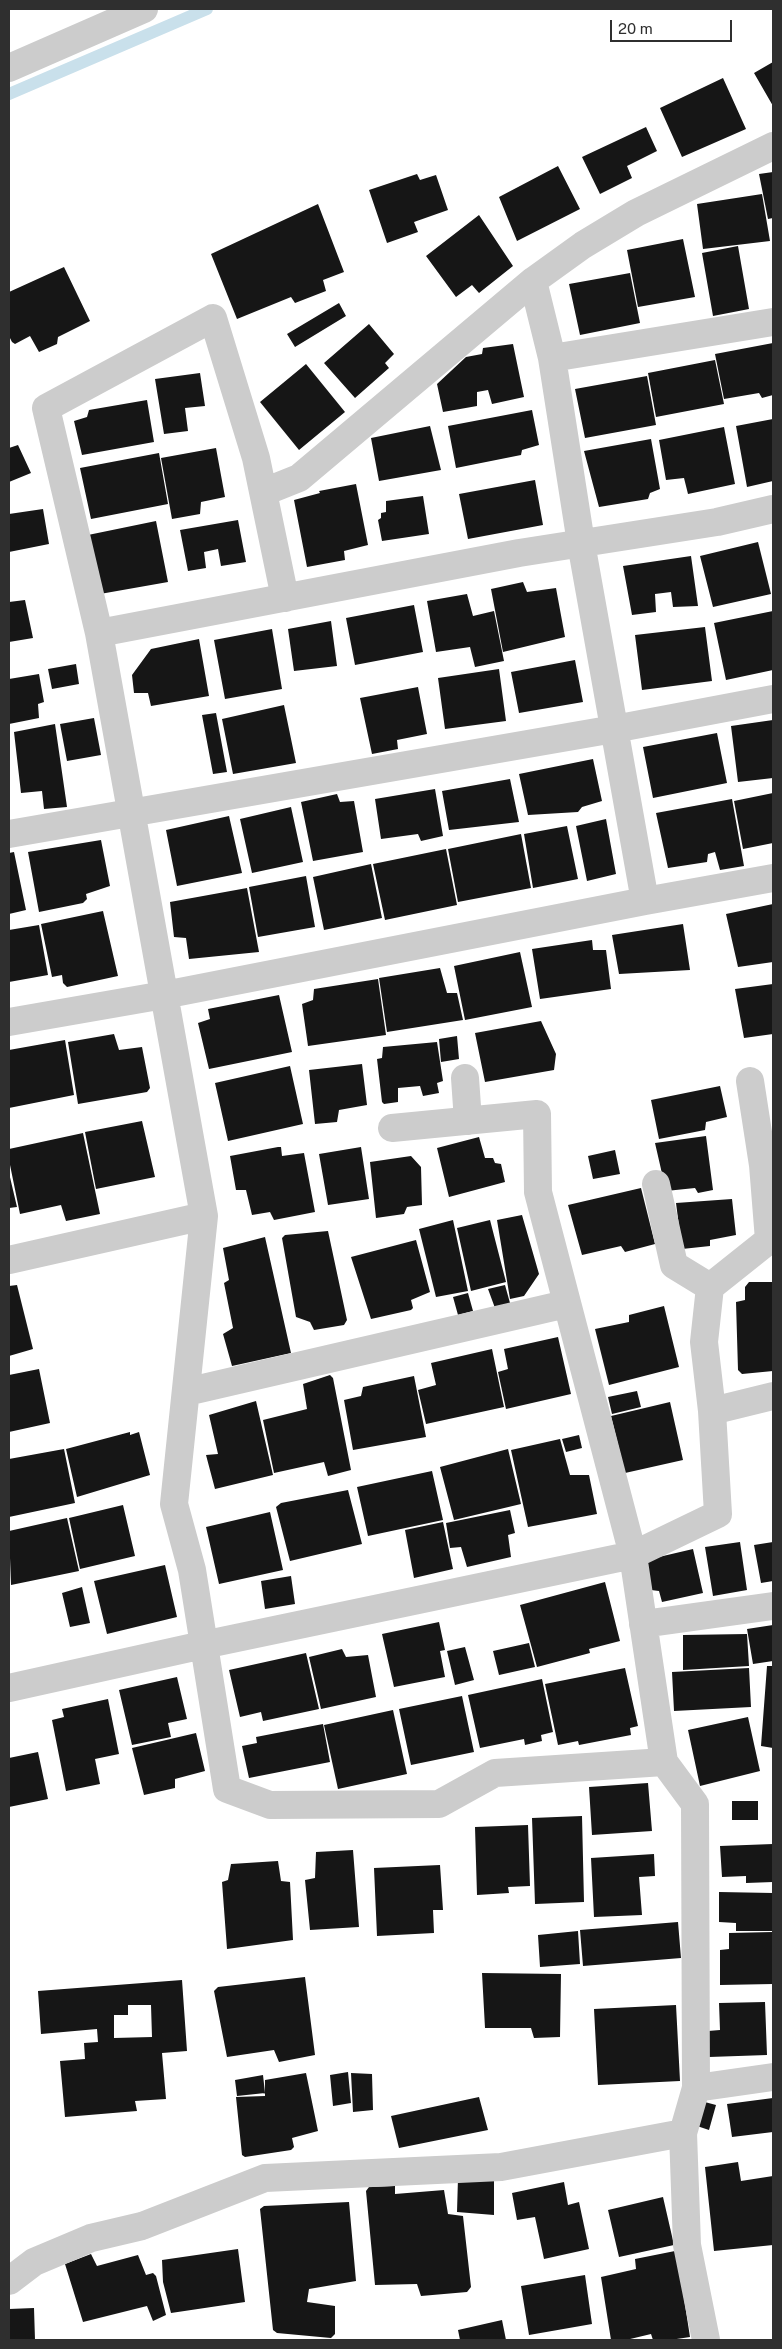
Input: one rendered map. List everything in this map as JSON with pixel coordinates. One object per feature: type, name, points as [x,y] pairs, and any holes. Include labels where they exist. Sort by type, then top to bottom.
[{"type":"street","points":[[9,68],[144,9]]},
{"type":"street","points":[[264,492],[299,478],[533,281],[583,245],[636,213],[746,157],[773,146]]},
{"type":"street","points":[[533,281],[552,358],[581,543],[645,901]]},
{"type":"street","points":[[285,598],[256,458],[212,318],[46,408],[99,633],[204,1216],[174,1504],[192,1570],[227,1789],[270,1805],[439,1804],[496,1773],[664,1762]]},
{"type":"street","points":[[552,358],[773,322]]},
{"type":"street","points":[[99,633],[581,543],[717,522],[773,510]]},
{"type":"street","points":[[9,834],[131,811],[614,730],[773,699]]},
{"type":"street","points":[[9,1022],[164,995],[645,901],[773,878]]},
{"type":"street","points":[[465,1078],[468,1121]]},
{"type":"street","points":[[9,1688],[203,1644],[633,1555],[718,1514],[712,1411],[704,1342],[710,1286],[769,1240],[768,1164],[750,1081]]},
{"type":"street","points":[[392,1128],[537,1114],[538,1192],[633,1555],[664,1762],[695,1804],[696,2088],[683,2133],[687,2245],[706,2340]]},
{"type":"street","points":[[656,1184],[674,1265],[710,1286]]},
{"type":"street","points":[[9,1260],[204,1216]]},
{"type":"street","points":[[186,1392],[566,1304]]},
{"type":"street","points":[[712,1411],[773,1396]]},
{"type":"street","points":[[643,1624],[773,1606]]},
{"type":"street","points":[[696,2088],[773,2077]]},
{"type":"street","points":[[9,2281],[34,2262],[91,2238],[142,2226],[265,2178],[500,2168],[683,2133]]},
{"type":"building","points":[[773,62],[773,106],[754,73]]},
{"type":"building","points":[[723,78],[746,129],[682,157],[660,108]]},
{"type":"building","points":[[646,127],[657,151],[627,166],[632,178],[600,194],[582,157]]},
{"type":"building","points":[[558,166],[580,209],[517,241],[499,197]]},
{"type":"building","points":[[773,172],[773,218],[768,219],[759,174]]},
{"type":"building","points":[[417,174],[420,180],[436,175],[448,210],[414,222],[418,232],[387,243],[369,190]]},
{"type":"building","points":[[762,194],[770,241],[703,249],[697,204]]},
{"type":"building","points":[[318,204],[344,272],[323,280],[326,291],[295,303],[291,297],[237,319],[211,254]]},
{"type":"building","points":[[479,215],[513,266],[479,293],[472,285],[456,297],[426,256]]},
{"type":"building","points":[[683,239],[695,297],[638,307],[627,250]]},
{"type":"building","points":[[738,246],[749,309],[713,316],[702,253]]},
{"type":"building","points":[[64,267],[90,321],[58,337],[57,344],[39,352],[30,336],[15,344],[9,336],[9,292]]},
{"type":"building","points":[[630,273],[640,323],[580,335],[569,284]]},
{"type":"building","points":[[339,303],[346,316],[295,347],[287,334]]},
{"type":"building","points":[[369,324],[394,354],[385,363],[389,368],[355,398],[324,363]]},
{"type":"building","points":[[773,343],[773,395],[762,398],[759,393],[724,399],[715,354]]},
{"type":"building","points":[[513,344],[524,397],[492,404],[488,390],[477,392],[477,406],[443,412],[437,384],[466,357],[482,354],[483,348]]},
{"type":"building","points":[[715,360],[724,404],[656,417],[648,373]]},
{"type":"building","points":[[306,364],[345,412],[299,450],[260,402]]},
{"type":"building","points":[[200,373],[205,406],[185,408],[188,431],[164,434],[155,379]]},
{"type":"building","points":[[647,376],[656,425],[585,438],[575,389]]},
{"type":"building","points":[[147,400],[154,442],[82,455],[74,421],[87,417],[89,410]]},
{"type":"building","points":[[532,410],[539,445],[522,450],[521,455],[456,468],[448,426]]},
{"type":"building","points":[[773,419],[773,481],[747,487],[736,426]]},
{"type":"building","points":[[430,426],[441,470],[379,481],[371,438]]},
{"type":"building","points":[[724,427],[735,484],[688,494],[684,478],[666,480],[659,440]]},
{"type":"building","points":[[651,439],[660,489],[650,493],[648,499],[599,507],[584,451]]},
{"type":"building","points":[[18,445],[31,473],[9,482],[9,448]]},
{"type":"building","points":[[216,448],[225,497],[201,502],[200,514],[172,519],[161,458]]},
{"type":"building","points":[[159,453],[168,504],[91,519],[80,468]]},
{"type":"building","points":[[535,480],[543,525],[468,539],[459,494]]},
{"type":"building","points":[[356,484],[368,545],[344,551],[345,560],[307,567],[294,500],[320,493],[319,491]]},
{"type":"building","points":[[423,496],[429,534],[382,541],[378,520],[381,518],[381,513],[386,512],[386,501]]},
{"type":"building","points":[[43,509],[49,544],[9,552],[9,514]]},
{"type":"building","points":[[238,520],[246,562],[221,566],[218,549],[204,552],[206,568],[188,571],[180,530]]},
{"type":"building","points":[[156,521],[168,582],[100,594],[88,535]]},
{"type":"building","points":[[758,542],[771,594],[713,607],[700,556]]},
{"type":"building","points":[[691,556],[698,606],[673,607],[671,592],[655,594],[656,612],[632,615],[623,566]]},
{"type":"building","points":[[523,582],[527,592],[556,588],[565,637],[503,652],[491,589]]},
{"type":"building","points":[[467,594],[473,616],[494,611],[504,661],[475,667],[470,647],[436,652],[427,601]]},
{"type":"building","points":[[25,600],[33,638],[9,642],[9,602]]},
{"type":"building","points":[[414,605],[423,652],[355,665],[346,618]]},
{"type":"building","points":[[773,611],[773,670],[726,680],[714,623]]},
{"type":"building","points":[[331,621],[337,666],[294,671],[288,629]]},
{"type":"building","points":[[705,627],[712,681],[642,690],[635,635]]},
{"type":"building","points":[[272,629],[282,689],[225,699],[214,640]]},
{"type":"building","points":[[199,639],[209,696],[151,706],[148,693],[134,693],[132,675],[151,649]]},
{"type":"building","points":[[575,660],[583,702],[519,713],[511,672]]},
{"type":"building","points":[[76,664],[79,684],[52,689],[48,669]]},
{"type":"building","points":[[499,669],[506,721],[445,729],[438,678]]},
{"type":"building","points":[[39,674],[44,702],[38,704],[39,718],[9,724],[9,679]]},
{"type":"building","points":[[418,687],[427,734],[397,740],[398,749],[372,754],[360,698]]},
{"type":"building","points":[[284,705],[296,763],[233,774],[222,719]]},
{"type":"building","points":[[216,713],[227,772],[213,774],[202,715]]},
{"type":"building","points":[[94,718],[101,755],[67,761],[60,724]]},
{"type":"building","points":[[773,720],[773,778],[738,782],[731,726]]},
{"type":"building","points":[[55,724],[67,807],[44,809],[42,791],[21,793],[14,732]]},
{"type":"building","points":[[717,733],[727,783],[653,798],[643,747]]},
{"type":"building","points":[[593,759],[602,801],[582,807],[578,812],[528,815],[519,774]]},
{"type":"building","points":[[510,779],[519,822],[449,830],[442,791]]},
{"type":"building","points":[[435,789],[443,836],[421,841],[418,834],[381,839],[375,799]]},
{"type":"building","points":[[773,793],[773,843],[743,849],[734,801]]},
{"type":"building","points":[[337,794],[340,802],[354,801],[363,852],[313,861],[301,802]]},
{"type":"building","points":[[732,799],[744,866],[720,870],[715,852],[708,854],[707,862],[668,868],[656,813]]},
{"type":"building","points":[[291,807],[303,862],[252,873],[240,819]]},
{"type":"building","points":[[229,816],[242,873],[177,886],[166,830]]},
{"type":"building","points":[[606,819],[616,874],[587,881],[576,826]]},
{"type":"building","points":[[567,826],[578,879],[533,888],[524,834]]},
{"type":"building","points":[[521,834],[531,888],[458,902],[448,849]]},
{"type":"building","points":[[101,840],[110,886],[86,894],[87,899],[83,903],[39,912],[28,852]]},
{"type":"building","points":[[446,849],[457,905],[385,920],[373,864]]},
{"type":"building","points":[[14,852],[26,910],[9,914],[9,853]]},
{"type":"building","points":[[371,864],[382,918],[324,930],[313,877]]},
{"type":"building","points":[[306,876],[315,927],[258,937],[249,887]]},
{"type":"building","points":[[247,888],[259,952],[189,959],[186,938],[174,937],[170,902]]},
{"type":"building","points":[[773,904],[773,962],[738,967],[726,914]]},
{"type":"building","points":[[103,911],[118,976],[67,987],[63,983],[62,975],[52,977],[41,924]]},
{"type":"building","points":[[683,924],[690,970],[619,974],[612,935]]},
{"type":"building","points":[[39,925],[48,975],[9,982],[9,930]]},
{"type":"building","points":[[592,940],[593,950],[606,950],[611,989],[540,999],[532,949]]},
{"type":"building","points":[[520,952],[532,1007],[465,1020],[454,966]]},
{"type":"building","points":[[440,968],[447,993],[457,993],[463,1020],[387,1032],[379,978]]},
{"type":"building","points":[[378,979],[386,1035],[308,1046],[302,1004],[313,1000],[314,989]]},
{"type":"building","points":[[773,984],[773,1034],[744,1038],[735,989]]},
{"type":"building","points":[[279,995],[292,1052],[209,1069],[198,1023],[210,1019],[208,1009]]},
{"type":"building","points":[[541,1021],[556,1054],[554,1070],[485,1082],[475,1033]]},
{"type":"building","points":[[114,1034],[119,1050],[142,1047],[150,1088],[147,1092],[78,1104],[68,1042]]},
{"type":"building","points":[[457,1036],[459,1059],[441,1062],[439,1039]]},
{"type":"building","points":[[65,1040],[74,1095],[9,1108],[9,1050]]},
{"type":"building","points":[[437,1042],[443,1081],[437,1083],[439,1093],[423,1096],[420,1086],[398,1088],[398,1102],[384,1104],[382,1102],[377,1059],[382,1058],[383,1047]]},
{"type":"building","points":[[362,1064],[367,1105],[339,1110],[337,1122],[315,1124],[309,1070]]},
{"type":"building","points":[[290,1066],[303,1124],[228,1141],[215,1083]]},
{"type":"building","points":[[720,1086],[727,1117],[706,1122],[705,1130],[659,1139],[651,1100]]},
{"type":"building","points":[[142,1121],[155,1177],[96,1189],[85,1132]]},
{"type":"building","points":[[83,1133],[100,1214],[66,1221],[61,1205],[20,1214],[9,1160],[9,1149]]},
{"type":"building","points":[[706,1136],[713,1190],[698,1193],[695,1188],[666,1191],[655,1143]]},
{"type":"building","points":[[479,1137],[485,1158],[493,1158],[495,1163],[501,1164],[505,1182],[449,1197],[437,1148]]},
{"type":"building","points":[[281,1147],[282,1156],[304,1153],[315,1212],[274,1220],[270,1212],[252,1215],[246,1190],[236,1190],[230,1156]]},
{"type":"building","points":[[361,1147],[369,1199],[328,1205],[319,1154]]},
{"type":"building","points":[[615,1150],[620,1174],[593,1179],[588,1156]]},
{"type":"building","points":[[411,1156],[421,1167],[422,1205],[407,1207],[404,1214],[376,1218],[370,1162]]},
{"type":"building","points":[[9,1173],[17,1207],[9,1208]]},
{"type":"building","points":[[641,1188],[655,1244],[625,1252],[621,1246],[582,1255],[568,1205]]},
{"type":"building","points":[[732,1199],[736,1235],[710,1240],[710,1246],[682,1249],[676,1203]]},
{"type":"building","points":[[522,1215],[539,1274],[524,1296],[510,1299],[497,1220]]},
{"type":"building","points":[[453,1220],[468,1291],[436,1297],[419,1229]]},
{"type":"building","points":[[490,1220],[506,1282],[471,1291],[457,1228]]},
{"type":"building","points":[[328,1231],[347,1320],[344,1325],[314,1330],[310,1322],[296,1317],[282,1238],[285,1235]]},
{"type":"building","points":[[265,1237],[291,1353],[232,1366],[223,1334],[233,1328],[224,1283],[229,1280],[223,1248]]},
{"type":"building","points":[[416,1240],[430,1292],[411,1300],[413,1308],[411,1310],[371,1319],[351,1257]]},
{"type":"building","points":[[749,1282],[773,1282],[773,1371],[742,1374],[738,1370],[736,1302],[745,1300],[745,1287]]},
{"type":"building","points":[[17,1285],[33,1349],[9,1356],[9,1286]]},
{"type":"building","points":[[505,1285],[510,1303],[495,1308],[488,1289]]},
{"type":"building","points":[[468,1293],[473,1311],[458,1315],[453,1297]]},
{"type":"building","points":[[664,1306],[679,1367],[609,1385],[595,1329],[629,1322],[629,1315]]},
{"type":"building","points":[[558,1337],[571,1394],[506,1409],[498,1372],[508,1369],[504,1349]]},
{"type":"building","points":[[492,1349],[504,1407],[426,1424],[418,1390],[436,1385],[431,1363]]},
{"type":"building","points":[[39,1369],[50,1423],[9,1432],[9,1375]]},
{"type":"building","points":[[330,1375],[333,1378],[351,1470],[328,1476],[324,1462],[274,1473],[263,1420],[307,1409],[303,1384]]},
{"type":"building","points":[[414,1376],[426,1437],[353,1450],[344,1400],[361,1396],[363,1387]]},
{"type":"building","points":[[637,1391],[641,1407],[612,1414],[608,1397]]},
{"type":"building","points":[[256,1401],[273,1475],[215,1489],[206,1455],[218,1454],[209,1415]]},
{"type":"building","points":[[670,1402],[683,1460],[625,1473],[611,1416]]},
{"type":"building","points":[[130,1432],[130,1435],[139,1432],[150,1475],[77,1497],[66,1449]]},
{"type":"building","points":[[579,1435],[582,1448],[566,1452],[562,1439]]},
{"type":"building","points":[[560,1439],[570,1475],[589,1475],[597,1514],[528,1527],[511,1450]]},
{"type":"building","points":[[64,1449],[75,1503],[9,1517],[9,1459]]},
{"type":"building","points":[[508,1449],[521,1504],[454,1520],[440,1467]]},
{"type":"building","points":[[432,1471],[443,1520],[368,1536],[357,1487]]},
{"type":"building","points":[[348,1490],[362,1544],[290,1561],[276,1507],[281,1503]]},
{"type":"building","points":[[123,1505],[135,1556],[80,1569],[69,1518]]},
{"type":"building","points":[[510,1510],[515,1533],[508,1535],[511,1557],[467,1567],[461,1547],[450,1548],[446,1523]]},
{"type":"building","points":[[270,1512],[283,1570],[219,1584],[206,1527]]},
{"type":"building","points":[[67,1518],[79,1571],[11,1585],[9,1531]]},
{"type":"building","points":[[443,1522],[453,1569],[414,1578],[405,1530]]},
{"type":"building","points":[[740,1542],[747,1590],[713,1596],[705,1547]]},
{"type":"building","points":[[773,1542],[773,1581],[761,1583],[754,1545]]},
{"type":"building","points":[[693,1549],[703,1593],[662,1602],[659,1591],[651,1590],[646,1560]]},
{"type":"building","points":[[165,1565],[177,1617],[107,1634],[94,1581]]},
{"type":"building","points":[[291,1576],[295,1604],[265,1609],[261,1581]]},
{"type":"building","points":[[605,1582],[620,1641],[589,1649],[590,1653],[537,1667],[520,1605]]},
{"type":"building","points":[[82,1587],[90,1623],[70,1627],[62,1593]]},
{"type":"building","points":[[439,1622],[445,1650],[440,1651],[445,1677],[394,1687],[382,1634]]},
{"type":"building","points":[[773,1625],[773,1661],[753,1664],[747,1629]]},
{"type":"building","points":[[747,1634],[749,1666],[683,1670],[683,1635]]},
{"type":"building","points":[[529,1643],[535,1667],[499,1675],[493,1651]]},
{"type":"building","points":[[465,1647],[474,1680],[455,1685],[447,1651]]},
{"type":"building","points":[[342,1649],[346,1657],[368,1655],[376,1697],[321,1709],[309,1657]]},
{"type":"building","points":[[306,1653],[319,1709],[263,1721],[261,1712],[240,1717],[229,1670]]},
{"type":"building","points":[[767,1666],[773,1666],[773,1748],[761,1746]]},
{"type":"building","points":[[625,1668],[638,1726],[630,1728],[631,1735],[579,1745],[578,1741],[558,1745],[545,1684]]},
{"type":"building","points":[[749,1668],[751,1707],[674,1711],[672,1672]]},
{"type":"building","points":[[177,1677],[187,1719],[168,1723],[171,1737],[132,1745],[119,1690]]},
{"type":"building","points":[[542,1679],[553,1732],[541,1735],[542,1741],[525,1745],[524,1739],[480,1748],[468,1695]]},
{"type":"building","points":[[462,1696],[474,1752],[411,1765],[399,1709]]},
{"type":"building","points":[[108,1699],[119,1754],[95,1759],[100,1784],[66,1791],[52,1720],[64,1717],[62,1709]]},
{"type":"building","points":[[393,1710],[407,1774],[338,1789],[324,1725]]},
{"type":"building","points":[[748,1717],[760,1771],[700,1786],[688,1730]]},
{"type":"building","points":[[323,1724],[330,1762],[249,1778],[242,1746],[257,1743],[256,1737]]},
{"type":"building","points":[[196,1733],[205,1771],[175,1779],[175,1788],[144,1795],[132,1748]]},
{"type":"building","points":[[38,1752],[48,1799],[9,1807],[9,1758]]},
{"type":"building","points":[[648,1783],[652,1831],[592,1835],[589,1787]]},
{"type":"building","points":[[732,1801],[758,1801],[758,1820],[732,1820]]},
{"type":"building","points":[[582,1816],[584,1902],[535,1904],[532,1818]]},
{"type":"building","points":[[528,1825],[530,1886],[508,1887],[509,1893],[477,1895],[475,1827]]},
{"type":"building","points":[[773,1844],[773,1882],[746,1883],[746,1876],[722,1877],[720,1846]]},
{"type":"building","points":[[353,1850],[359,1927],[310,1930],[305,1880],[315,1878],[316,1852]]},
{"type":"building","points":[[654,1854],[655,1876],[639,1877],[642,1915],[594,1917],[591,1858]]},
{"type":"building","points":[[278,1861],[281,1881],[290,1882],[293,1940],[227,1949],[222,1882],[228,1880],[231,1864]]},
{"type":"building","points":[[440,1865],[443,1910],[433,1910],[434,1933],[377,1936],[374,1868]]},
{"type":"building","points":[[719,1892],[773,1893],[773,1931],[736,1931],[736,1923],[719,1922]]},
{"type":"building","points":[[678,1922],[681,1958],[583,1966],[580,1930]]},
{"type":"building","points":[[578,1931],[580,1964],[540,1967],[538,1935]]},
{"type":"building","points":[[773,1932],[773,1984],[720,1985],[720,1950],[729,1949],[729,1933]]},
{"type":"building","points":[[482,1973],[561,1974],[560,2037],[534,2038],[531,2028],[485,2028]]},
{"type":"building","points":[[305,1977],[315,2055],[279,2062],[274,2050],[227,2057],[214,1991],[218,1987]]},
{"type":"building","points":[[182,1980],[187,2051],[162,2053],[166,2099],[135,2101],[137,2111],[65,2117],[60,2061],[85,2059],[84,2043],[98,2042],[97,2029],[41,2034],[38,1991]],"holes":[[[128,2005],[151,2005],[152,2037],[114,2038],[114,2015],[128,2015]]]},
{"type":"building","points":[[765,2002],[767,2055],[709,2057],[708,2031],[720,2030],[719,2003]]},
{"type":"building","points":[[676,2005],[680,2081],[598,2085],[594,2009]]},
{"type":"building","points":[[348,2072],[351,2103],[333,2106],[330,2075]]},
{"type":"building","points":[[306,2073],[318,2131],[292,2138],[294,2147],[291,2150],[245,2157],[242,2155],[236,2097],[265,2096],[265,2080]]},
{"type":"building","points":[[351,2073],[372,2074],[373,2110],[353,2112]]},
{"type":"building","points":[[263,2075],[265,2093],[237,2096],[235,2080]]},
{"type":"building","points":[[479,2097],[488,2130],[399,2148],[391,2116]]},
{"type":"building","points":[[773,2098],[773,2132],[732,2137],[727,2104]]},
{"type":"building","points":[[701,2101],[716,2105],[709,2130],[694,2125]]},
{"type":"building","points":[[738,2162],[741,2181],[773,2176],[773,2245],[714,2251],[705,2167]]},
{"type":"building","points":[[458,2178],[494,2178],[494,2215],[457,2212]]},
{"type":"building","points":[[564,2182],[568,2205],[579,2202],[589,2249],[544,2259],[535,2217],[517,2220],[512,2193]]},
{"type":"building","points":[[395,2186],[395,2194],[444,2190],[448,2214],[463,2216],[471,2287],[467,2292],[421,2296],[417,2284],[375,2285],[366,2191],[369,2187]]},
{"type":"building","points":[[663,2197],[674,2245],[619,2257],[608,2210]]},
{"type":"building","points":[[349,2202],[356,2281],[309,2289],[307,2302],[335,2306],[335,2334],[331,2338],[277,2333],[273,2330],[260,2209],[264,2206]]},
{"type":"building","points":[[238,2249],[245,2302],[171,2313],[163,2282],[162,2260]]},
{"type":"building","points":[[675,2251],[677,2253],[690,2337],[653,2340],[651,2334],[626,2340],[611,2340],[601,2277],[636,2269],[635,2259]]},
{"type":"building","points":[[91,2254],[97,2266],[138,2255],[146,2275],[153,2273],[156,2276],[166,2315],[153,2321],[147,2306],[83,2322],[65,2264]]},
{"type":"building","points":[[585,2275],[592,2324],[529,2335],[521,2286]]},
{"type":"building","points":[[34,2308],[35,2340],[9,2340],[9,2309]]},
{"type":"building","points":[[502,2320],[506,2340],[460,2340],[458,2330]]},
{"type":"waterway","points":[[9,94],[207,9]]}]
